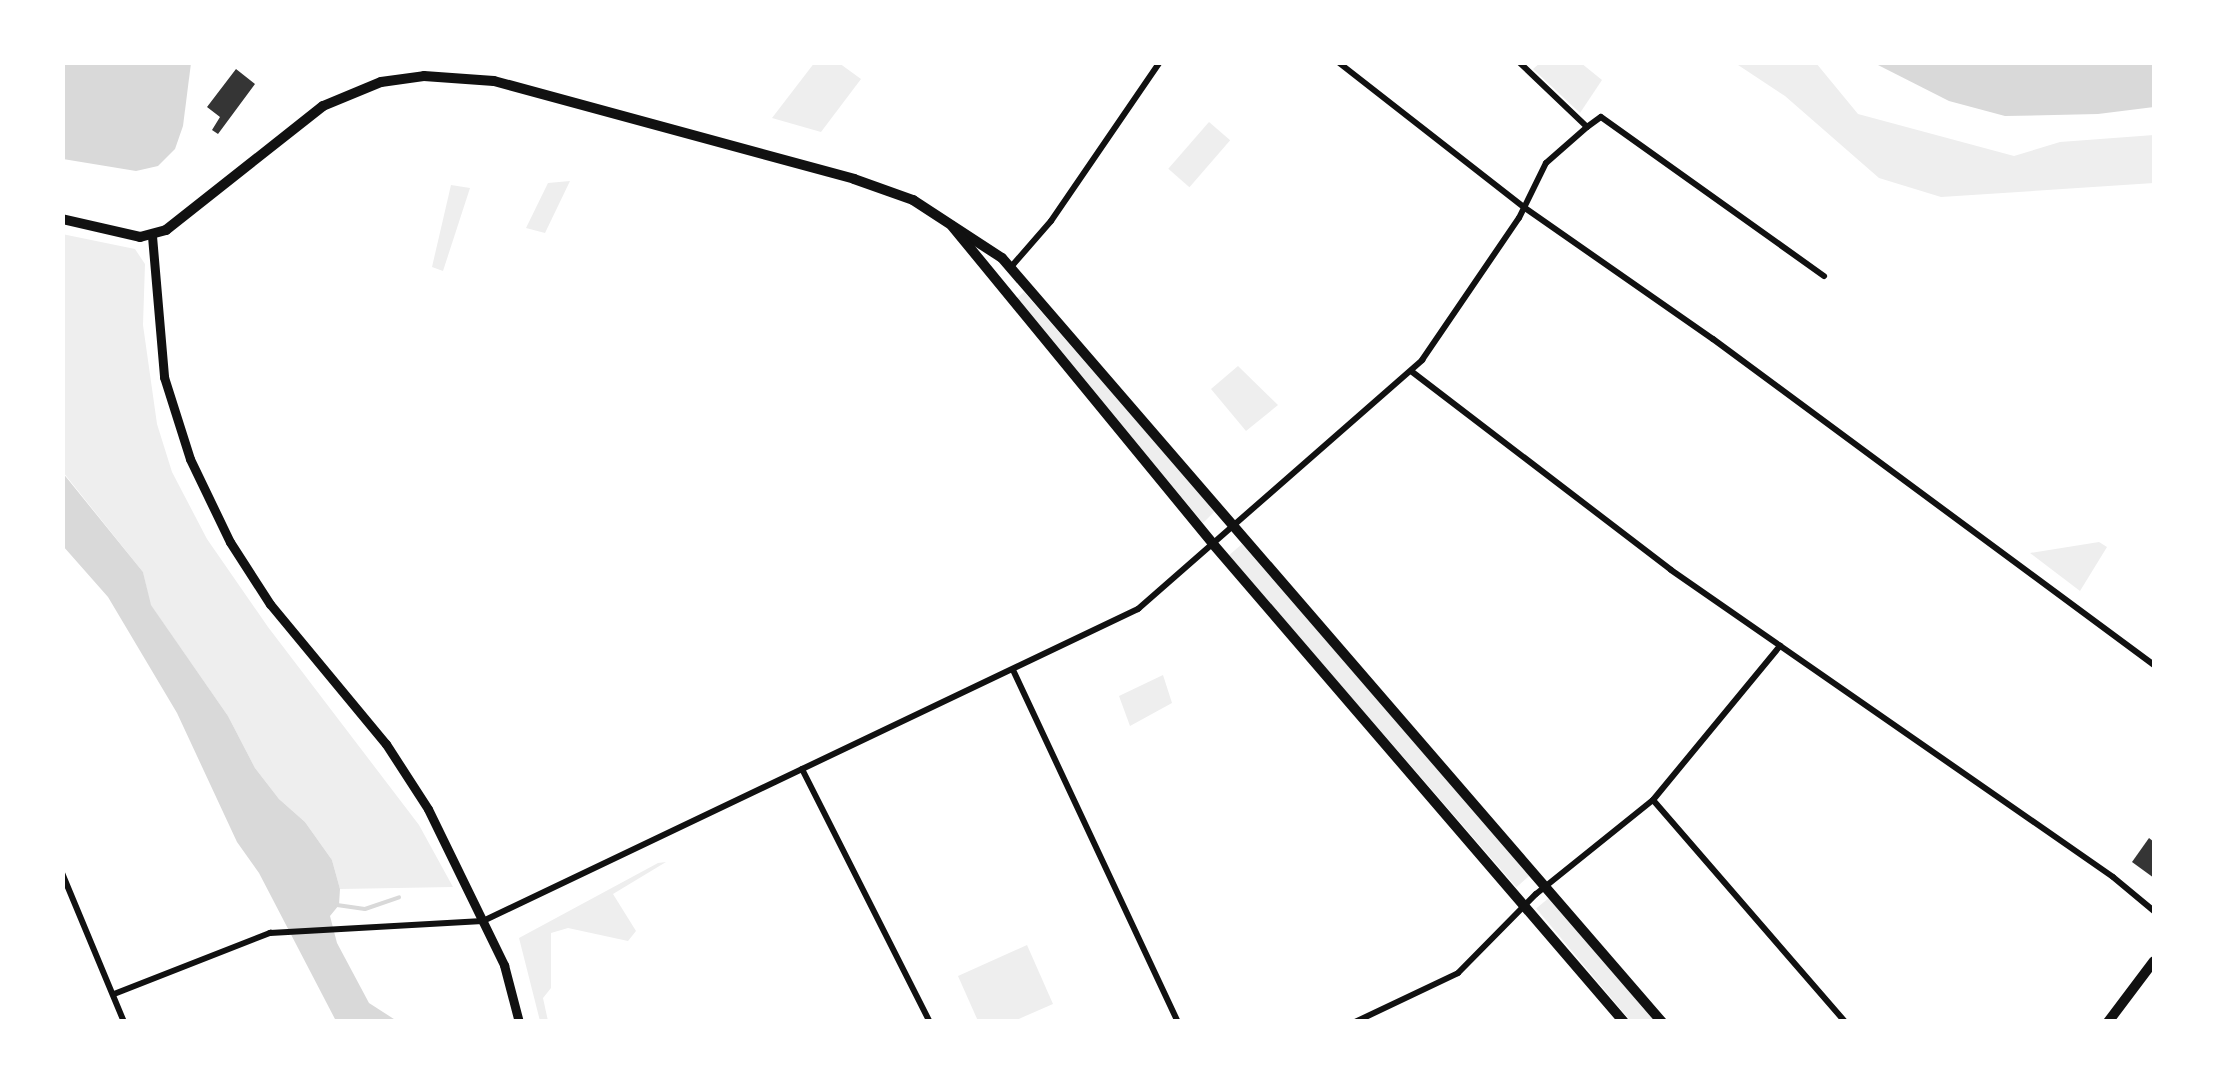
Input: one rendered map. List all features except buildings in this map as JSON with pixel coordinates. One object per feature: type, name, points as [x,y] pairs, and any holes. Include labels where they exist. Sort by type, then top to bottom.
[{"type":"main road","points":[[63,220],[140,237],[152,236],[187,216],[324,106],[381,82],[424,76],[494,80],[895,192],[995,252],[1010,268],[1662,1022]]},
{"type":"main road","points":[[948,222],[1213,544],[1624,1022]]},
{"type":"main road","points":[[2154,963],[2154,977]]},
{"type":"main road","points":[[2108,1022],[2154,963]]},
{"type":"street","points":[[420,62],[424,76]]},
{"type":"street","points":[[1010,268],[1051,221],[1160,62]]},
{"type":"street","points":[[1338,62],[1525,208],[1713,339],[2154,665]]},
{"type":"street","points":[[1519,62],[1587,126]]},
{"type":"street","points":[[114,994],[270,933],[483,921],[1138,608],[1411,370],[1525,208],[1546,163],[1601,117],[1824,276]]},
{"type":"street","points":[[152,236],[164,377],[190,459],[230,542],[270,604],[367,720],[428,809],[504,965],[519,1022]]},
{"type":"street","points":[[1411,370],[1656,558],[2113,878],[2154,912]]},
{"type":"street","points":[[1355,1022],[1458,973],[1546,885],[1652,800],[1780,646]]},
{"type":"street","points":[[1014,670],[1178,1022]]},
{"type":"street","points":[[802,769],[930,1022]]},
{"type":"street","points":[[1652,800],[1845,1022]]},
{"type":"street","points":[[62,873],[124,1022]]},
{"type":"shaded area","points":[[63,62],[191,63],[183,126],[175,149],[158,166],[136,171],[63,159]]},
{"type":"shaded area","points":[[815,62],[839,63],[861,79],[821,132],[772,118]]},
{"type":"shaded area","points":[[1540,63],[1581,63],[1602,80],[1580,113],[1533,69]]},
{"type":"shaded area","points":[[1735,63],[1816,63],[1858,114],[2014,156],[2060,142],[2154,135],[2154,183],[1941,197],[1879,178],[1785,96]]},
{"type":"shaded area","points":[[1874,63],[2154,63],[2154,107],[2098,114],[2005,116],[1949,101]]},
{"type":"shaded area","points":[[1209,122],[1230,140],[1189,187],[1168,169]]},
{"type":"shaded area","points":[[570,181],[545,233],[526,228],[548,183]]},
{"type":"shaded area","points":[[451,185],[470,188],[443,271],[432,267]]},
{"type":"shaded area","points":[[62,234],[135,249],[145,264],[143,325],[157,424],[172,472],[207,539],[268,627],[419,825],[453,887],[340,889],[332,860],[305,822],[279,799],[255,768],[228,716],[150,604],[143,572],[63,472]]},
{"type":"shaded area","points":[[1024,292],[1215,511],[1203,523],[1016,299]]},
{"type":"shaded area","points":[[1238,366],[1278,405],[1246,431],[1211,389]]},
{"type":"shaded area","points":[[62,472],[143,572],[151,605],[228,716],[255,768],[279,799],[305,822],[332,860],[340,889],[339,905],[330,916],[337,943],[369,1003],[397,1021],[336,1021],[259,873],[237,842],[177,713],[108,597],[63,546]]},
{"type":"shaded area","points":[[2099,542],[2107,547],[2080,591],[2030,553]]},
{"type":"shaded area","points":[[1242,544],[1530,875],[1516,887],[1228,556]]},
{"type":"shaded area","points":[[1163,675],[1172,703],[1130,726],[1119,696]]},
{"type":"shaded area","points":[[666,862],[613,894],[636,931],[628,941],[568,928],[551,933],[551,988],[543,998],[548,1021],[540,1021],[519,938]]},
{"type":"shaded area","points":[[1550,897],[1654,1021],[1631,1022],[1536,909]]},
{"type":"shaded area","points":[[1027,945],[1053,1004],[1014,1021],[978,1021],[958,976]]},
{"type":"waterway","points":[[337,905],[365,909],[399,897]]}]
